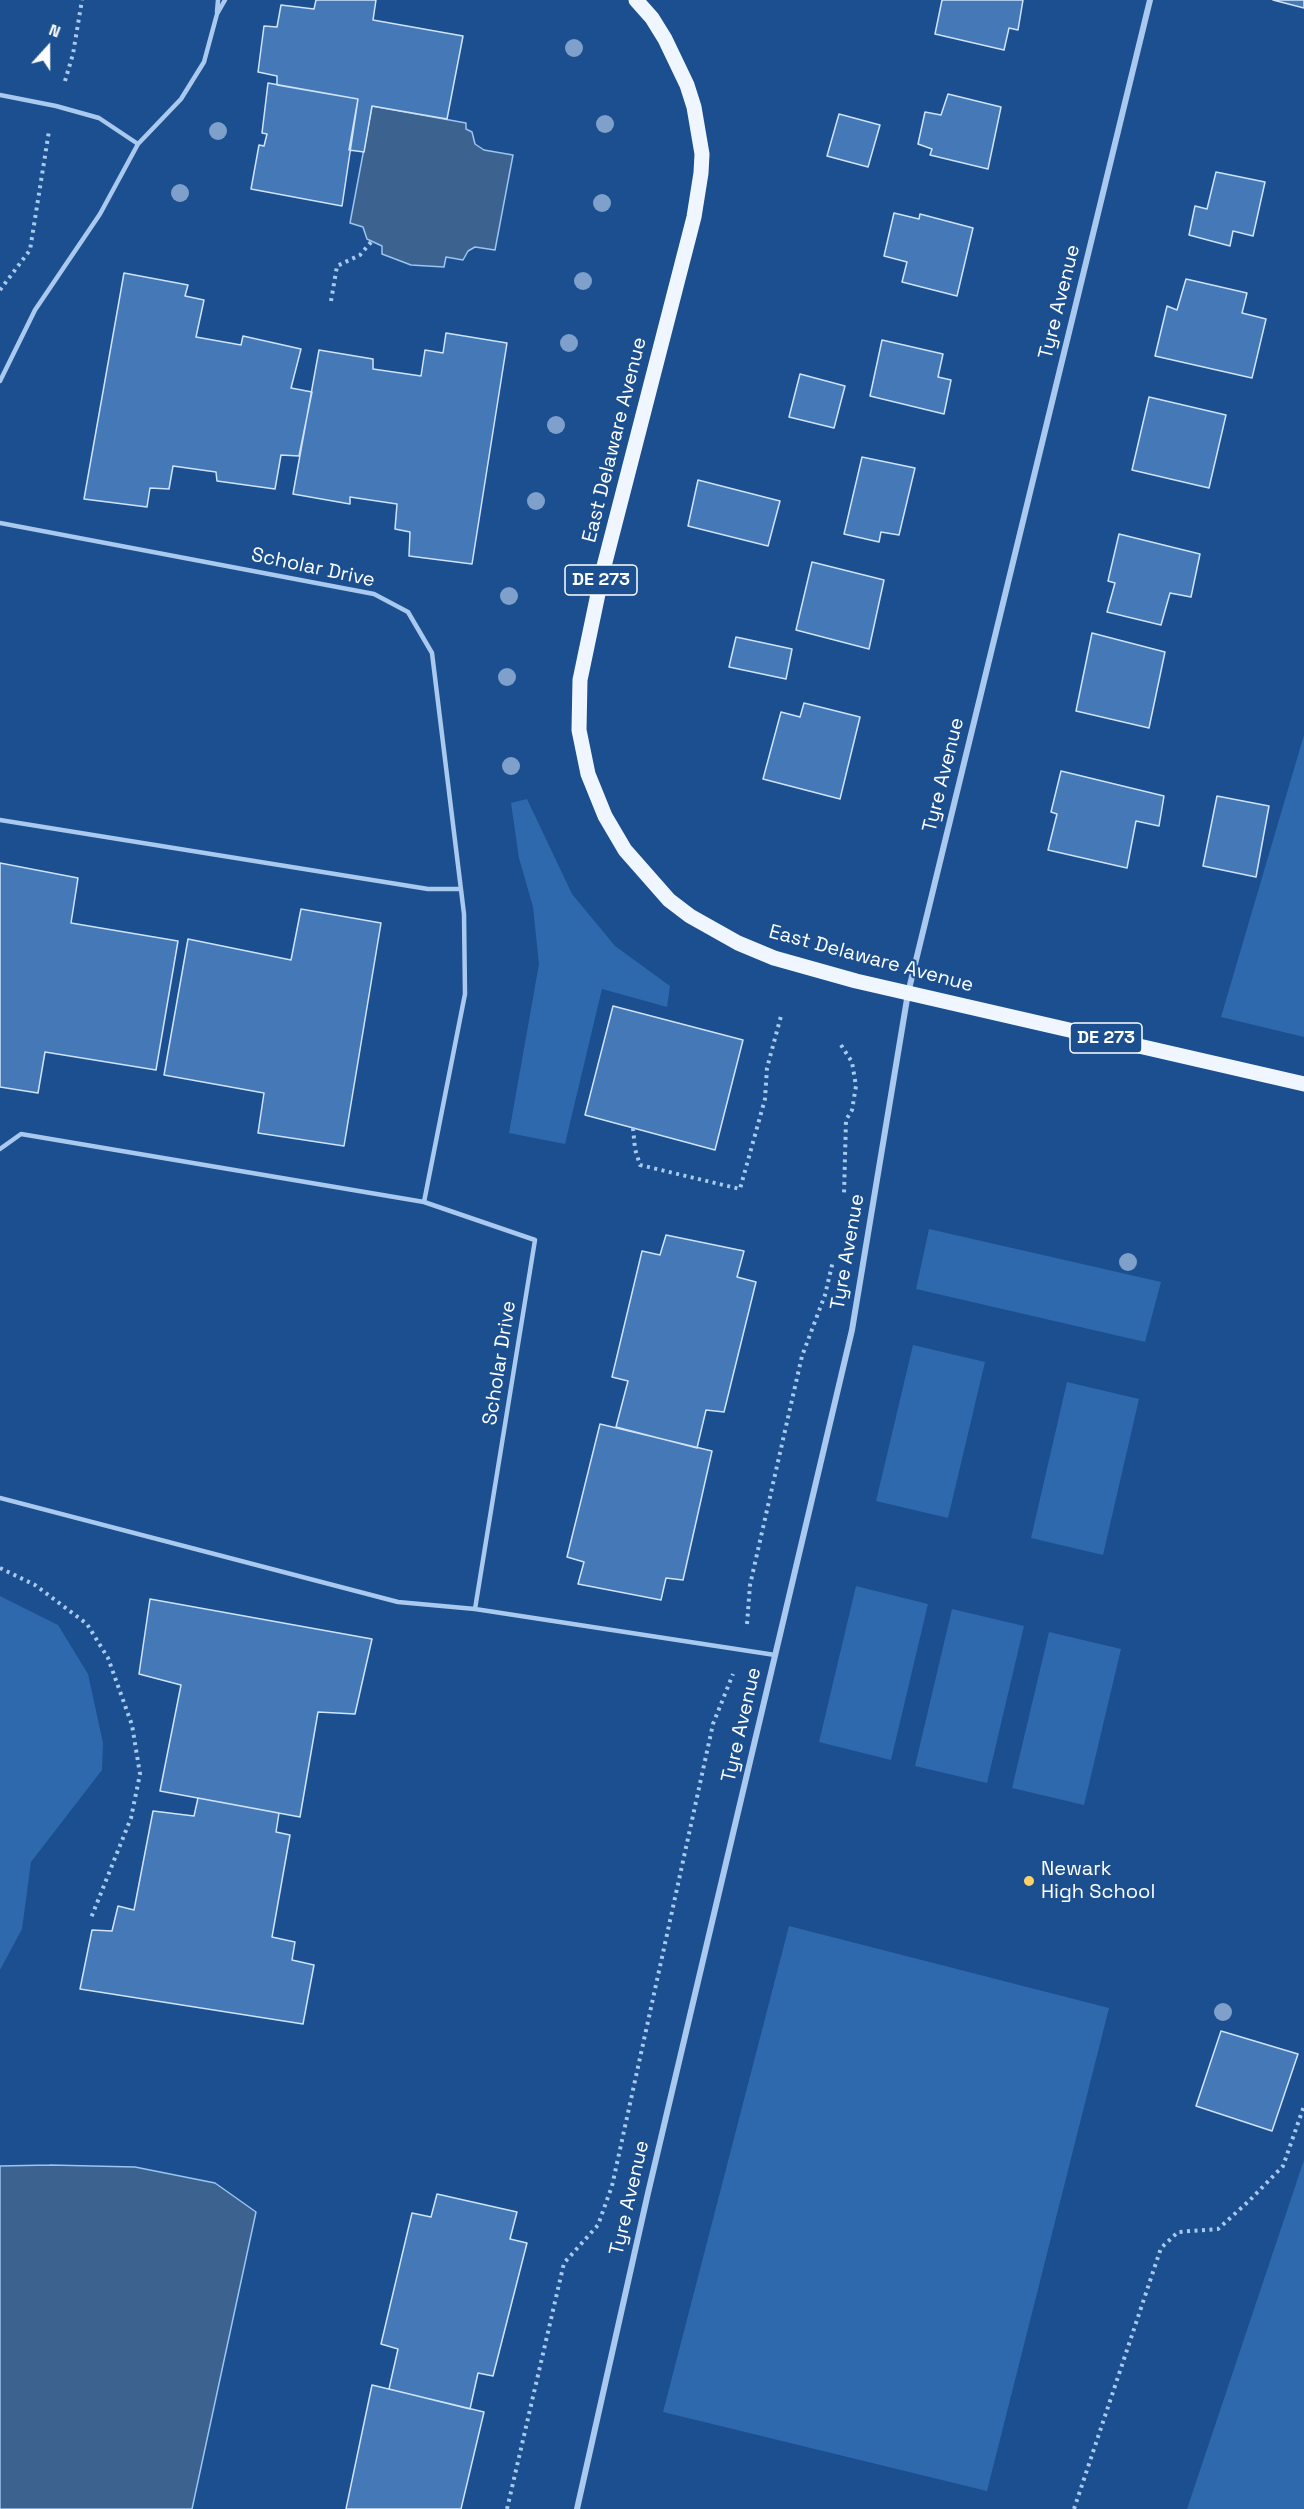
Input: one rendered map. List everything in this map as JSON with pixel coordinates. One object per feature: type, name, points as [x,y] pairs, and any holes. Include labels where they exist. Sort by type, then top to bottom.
[{"type":"main road","name":"East Delaware Avenue","points":[[636,0],[652,18],[665,39],[687,85],[699,131],[702,154],[694,217],[589,629],[580,680],[579,730],[588,774],[605,816],[625,850],[669,900],[690,916],[738,943],[774,958],[908,993],[1304,1084]]},
{"type":"street","name":"Tyre Avenue","points":[[577,2509],[648,2193],[852,1330],[908,993],[1150,0]]},
{"type":"lane","points":[[218,0],[218,14]]},
{"type":"lane","points":[[0,381],[35,310],[100,214],[138,144],[181,99],[204,62],[218,14],[225,0]]},
{"type":"lane","points":[[0,95],[56,106],[99,118],[138,144]]},
{"type":"lane","name":"Scholar Drive","points":[[0,523],[374,594],[408,612],[432,653],[464,914],[465,994],[424,1202]]},
{"type":"lane","points":[[0,820],[428,890],[460,889]]},
{"type":"lane","name":"Scholar Drive","points":[[0,1149],[21,1134],[424,1202],[536,1240],[475,1609]]},
{"type":"lane","points":[[0,1498],[398,1602],[475,1609],[775,1655]]},
{"type":"path","points":[[0,290],[30,250],[47,138],[73,54],[82,0]]},
{"type":"path","points":[[331,301],[337,266],[360,255],[372,242]]},
{"type":"path","points":[[633,1128],[635,1149],[640,1165],[740,1189],[765,1099],[767,1068],[781,1016]]},
{"type":"path","points":[[842,1045],[852,1062],[856,1086],[852,1110],[846,1120],[844,1204]]},
{"type":"path","points":[[507,2509],[564,2263],[598,2226],[612,2186],[713,1724],[743,1650],[750,1607],[750,1585],[802,1356],[825,1295],[836,1250]]},
{"type":"path","points":[[0,1568],[35,1585],[87,1624],[108,1658],[132,1725],[140,1774],[131,1818],[91,1918]]},
{"type":"path","points":[[1074,2509],[1161,2248],[1178,2232],[1218,2229],[1249,2201],[1283,2166],[1304,2106]]},
{"type":"shaded area","points":[[372,106],[466,123],[466,129],[472,132],[475,144],[484,150],[513,155],[495,250],[475,247],[468,251],[463,260],[446,257],[444,267],[411,265],[382,254],[382,246],[367,239],[363,227],[350,223]]},
{"type":"shaded area","points":[[1304,735],[1304,1037],[1221,1017]]},
{"type":"shaded area","points":[[527,799],[572,894],[615,946],[670,986],[667,1007],[602,989],[565,1144],[509,1133],[539,964],[533,907],[519,858],[511,803]]},
{"type":"shaded area","points":[[929,1229],[1161,1282],[1145,1342],[916,1289]]},
{"type":"shaded area","points":[[913,1345],[985,1362],[948,1518],[876,1501]]},
{"type":"shaded area","points":[[1067,1382],[1139,1399],[1103,1555],[1031,1538]]},
{"type":"shaded area","points":[[856,1586],[928,1604],[891,1760],[819,1742]]},
{"type":"shaded area","points":[[0,1596],[58,1625],[88,1674],[103,1743],[102,1770],[31,1862],[22,1929],[0,1970]]},
{"type":"shaded area","points":[[952,1609],[1024,1626],[987,1783],[915,1766]]},
{"type":"shaded area","points":[[1049,1632],[1121,1649],[1084,1805],[1012,1788]]},
{"type":"shaded area","points":[[789,1926],[1109,2008],[987,2491],[663,2412]]},
{"type":"shaded area","points":[[1304,2160],[1304,2509],[1187,2509]]},
{"type":"shaded area","points":[[0,2166],[135,2167],[215,2183],[256,2212],[192,2509],[0,2509]]},
{"type":"building","points":[[316,0],[376,0],[373,20],[463,36],[447,119],[372,106],[364,152],[349,150],[358,99],[277,85],[277,76],[258,72],[264,26],[277,27],[281,5],[314,9]]},
{"type":"building","points":[[942,0],[1023,0],[1018,30],[1009,28],[1004,50],[935,34]]},
{"type":"building","points":[[1273,0],[1304,0],[1304,8]]},
{"type":"building","points":[[268,83],[358,99],[342,206],[251,189],[259,145],[264,146],[267,134],[262,133]]},
{"type":"building","points":[[948,94],[1001,107],[988,169],[930,155],[932,149],[918,144],[925,112],[941,115]]},
{"type":"building","points":[[839,114],[880,125],[868,167],[827,156]]},
{"type":"building","points":[[1216,172],[1265,182],[1253,236],[1233,231],[1230,246],[1189,235],[1195,206],[1207,209]]},
{"type":"building","points":[[894,213],[919,219],[920,214],[973,228],[957,296],[902,282],[907,262],[884,256]]},
{"type":"building","points":[[124,273],[188,285],[185,296],[204,300],[196,337],[241,345],[243,336],[301,349],[291,388],[312,392],[299,456],[281,455],[275,489],[217,481],[216,472],[173,466],[169,489],[150,488],[147,507],[84,499]]},
{"type":"building","points":[[1186,279],[1247,293],[1242,313],[1266,319],[1252,378],[1155,356],[1167,306],[1177,310]]},
{"type":"building","points":[[446,333],[507,343],[472,564],[409,556],[410,532],[395,529],[397,504],[350,497],[350,504],[293,494],[319,350],[373,359],[373,369],[421,376],[425,350],[443,353]]},
{"type":"building","points":[[882,340],[943,354],[938,377],[951,380],[944,414],[870,396]]},
{"type":"building","points":[[800,374],[845,386],[834,428],[789,417]]},
{"type":"building","points":[[1149,397],[1226,415],[1209,488],[1132,470]]},
{"type":"building","points":[[862,457],[915,468],[899,535],[881,532],[879,542],[844,534]]},
{"type":"building","points":[[698,480],[780,501],[768,546],[688,526]]},
{"type":"building","points":[[1119,534],[1200,554],[1191,597],[1170,593],[1161,625],[1107,612],[1115,583],[1108,581]]},
{"type":"building","points":[[812,562],[884,580],[869,649],[796,630]]},
{"type":"building","points":[[1092,633],[1165,652],[1149,728],[1076,711]]},
{"type":"building","points":[[736,637],[792,649],[786,679],[729,667]]},
{"type":"building","points":[[804,703],[860,717],[840,799],[763,779],[781,712],[800,717]]},
{"type":"building","points":[[1061,771],[1164,796],[1159,826],[1136,821],[1127,868],[1048,850],[1057,814],[1051,812]]},
{"type":"building","points":[[1217,796],[1269,806],[1256,877],[1203,866]]},
{"type":"building","points":[[0,863],[78,878],[71,923],[178,941],[156,1070],[45,1052],[38,1093],[0,1087]]},
{"type":"building","points":[[301,909],[381,923],[344,1146],[258,1133],[264,1093],[164,1075],[188,939],[291,960]]},
{"type":"building","points":[[613,1006],[743,1040],[715,1150],[585,1115]]},
{"type":"building","points":[[666,1235],[744,1251],[737,1277],[756,1282],[724,1412],[706,1410],[697,1448],[616,1427],[628,1381],[612,1377],[642,1251],[660,1255]]},
{"type":"building","points":[[600,1424],[712,1451],[683,1580],[666,1578],[661,1600],[578,1584],[584,1562],[567,1557]]},
{"type":"building","points":[[150,1599],[372,1639],[355,1714],[318,1712],[300,1817],[160,1791],[181,1685],[139,1674]]},
{"type":"building","points":[[198,1798],[279,1813],[276,1832],[290,1835],[272,1937],[295,1942],[292,1960],[314,1965],[303,2024],[80,1989],[92,1930],[112,1931],[118,1906],[134,1910],[153,1811],[194,1816]]},
{"type":"building","points":[[1221,2031],[1298,2054],[1272,2131],[1196,2106]]},
{"type":"building","points":[[437,2194],[517,2212],[510,2239],[527,2243],[493,2376],[478,2373],[470,2409],[389,2389],[398,2349],[381,2344],[412,2213],[431,2217]]},
{"type":"building","points":[[372,2385],[484,2412],[461,2509],[346,2509]]},
{"type":"place","name":"Newark High School","points":[[1029,1881]]}]
